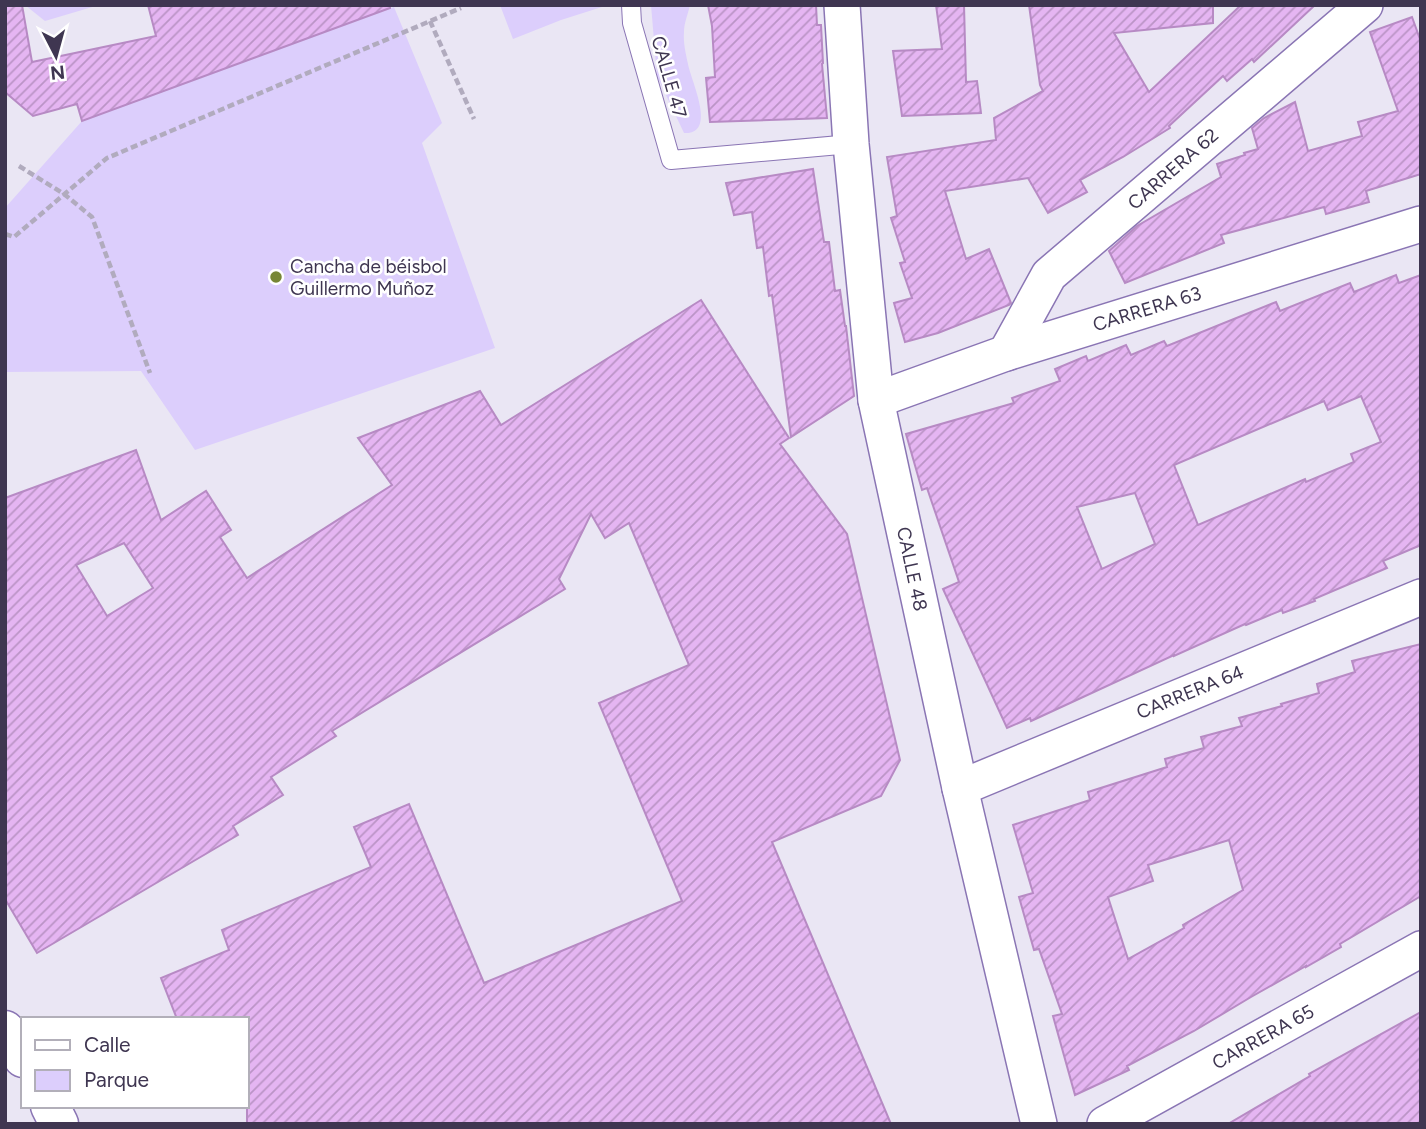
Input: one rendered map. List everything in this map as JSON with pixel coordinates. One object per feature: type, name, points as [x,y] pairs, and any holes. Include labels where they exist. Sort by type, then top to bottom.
[{"type":"highway","points":[[5,1030],[21,1055]]},
{"type":"highway","points":[[5,1077],[21,1070]]},
{"type":"highway","points":[[51,1108],[59,1124]]},
{"type":"street","name":"CALLE 48","points":[[842,5],[851,144],[876,400],[960,788],[1039,1124]]},
{"type":"street","name":"CARRERA 62","points":[[1006,353],[1049,275],[1365,5]]},
{"type":"street","name":"CARRERA 63","points":[[876,400],[1006,353],[1421,223]]},
{"type":"street","name":"CARRERA 64","points":[[960,788],[1421,597]]},
{"type":"street","name":"CARRERA 65","points":[[1105,1124],[1421,949]]},
{"type":"lane","name":"CALLE 47","points":[[631,5],[632,23],[671,160],[851,144]]},
{"type":"path","points":[[5,234],[14,237],[107,158],[461,8]]},
{"type":"path","points":[[430,21],[474,119]]},
{"type":"path","points":[[19,166],[64,194],[92,217],[150,373]]},
{"type":"green space","points":[[25,5],[99,5],[45,21]]},
{"type":"green space","points":[[500,5],[605,5],[605,6],[513,39]]},
{"type":"green space","points":[[651,5],[690,5],[684,44],[701,117],[694,131],[684,133],[657,76]]},
{"type":"green space","points":[[394,7],[442,123],[422,143],[495,348],[195,450],[141,371],[5,372],[5,208],[82,121]]},
{"type":"building","points":[[5,5],[22,5],[32,62],[156,36],[148,5],[390,5],[390,8],[82,121],[77,104],[33,116],[5,92]]},
{"type":"building","points":[[708,5],[816,5],[817,25],[821,25],[827,118],[710,122],[706,78],[715,77]]},
{"type":"building","points":[[936,5],[964,5],[966,82],[977,81],[981,113],[902,116],[893,51],[942,49]]},
{"type":"building","points":[[1029,5],[1213,5],[1213,23],[1114,33],[1149,92],[1241,5],[1315,5],[1254,62],[1252,59],[1227,81],[1223,76],[1169,126],[1170,128],[1080,180],[1087,192],[1048,213],[1028,178],[945,191],[966,259],[989,249],[1011,303],[938,333],[905,342],[894,303],[912,298],[900,263],[905,262],[891,218],[897,216],[887,157],[996,140],[994,118],[1043,91]]},
{"type":"building","points":[[1412,17],[1421,42],[1421,174],[1366,191],[1369,202],[1326,214],[1324,207],[1221,235],[1224,243],[1125,283],[1109,251],[1137,226],[1221,177],[1217,164],[1258,149],[1252,128],[1264,118],[1295,102],[1308,151],[1362,136],[1358,122],[1398,111],[1370,32]]},
{"type":"building","points":[[813,169],[824,242],[829,242],[835,291],[840,290],[854,396],[791,437],[763,247],[757,248],[752,212],[734,215],[726,183]]},
{"type":"building","points":[[1396,275],[1399,283],[1421,275],[1421,545],[1383,561],[1387,568],[1314,599],[1315,601],[1245,624],[1031,721],[1030,718],[1007,728],[943,589],[959,582],[927,488],[922,490],[906,434],[1014,403],[1012,398],[1060,381],[1055,369],[1086,356],[1088,361],[1126,345],[1131,355],[1164,341],[1167,346],[1276,302],[1280,311],[1350,283],[1354,292]],"holes":[[[1361,396],[1381,442],[1351,454],[1354,462],[1306,482],[1305,479],[1198,525],[1174,465],[1324,401],[1328,410]],[[1135,493],[1155,544],[1102,569],[1077,507]]]},
{"type":"building","points":[[701,300],[789,438],[780,444],[847,534],[900,760],[881,796],[772,842],[891,1124],[247,1124],[248,1017],[176,1017],[161,978],[229,950],[222,930],[371,867],[354,827],[409,804],[484,983],[682,901],[599,703],[689,665],[629,523],[605,538],[591,514],[559,579],[565,589],[332,731],[336,736],[271,777],[283,795],[233,826],[238,835],[37,953],[5,899],[5,498],[136,450],[161,520],[206,491],[231,530],[220,537],[247,578],[392,485],[358,438],[480,391],[501,425]],"holes":[[[124,543],[153,588],[107,616],[76,565]]]},
{"type":"building","points":[[1421,644],[1421,896],[1340,944],[1341,947],[1127,1066],[1129,1070],[1075,1095],[1053,1016],[1062,1014],[1039,949],[1034,950],[1019,897],[1033,893],[1013,825],[1090,800],[1088,792],[1167,767],[1165,759],[1204,748],[1201,737],[1242,726],[1239,718],[1319,693],[1317,684],[1355,672],[1352,661]],"holes":[[[1229,840],[1243,890],[1183,925],[1184,928],[1128,959],[1108,897],[1153,881],[1148,865]]]},
{"type":"building","points":[[1421,1012],[1421,1124],[1228,1124],[1310,1076],[1309,1074]]},
{"type":"place","name":"Cancha de béisbol Guillermo Muñoz","points":[[276,277]]}]
